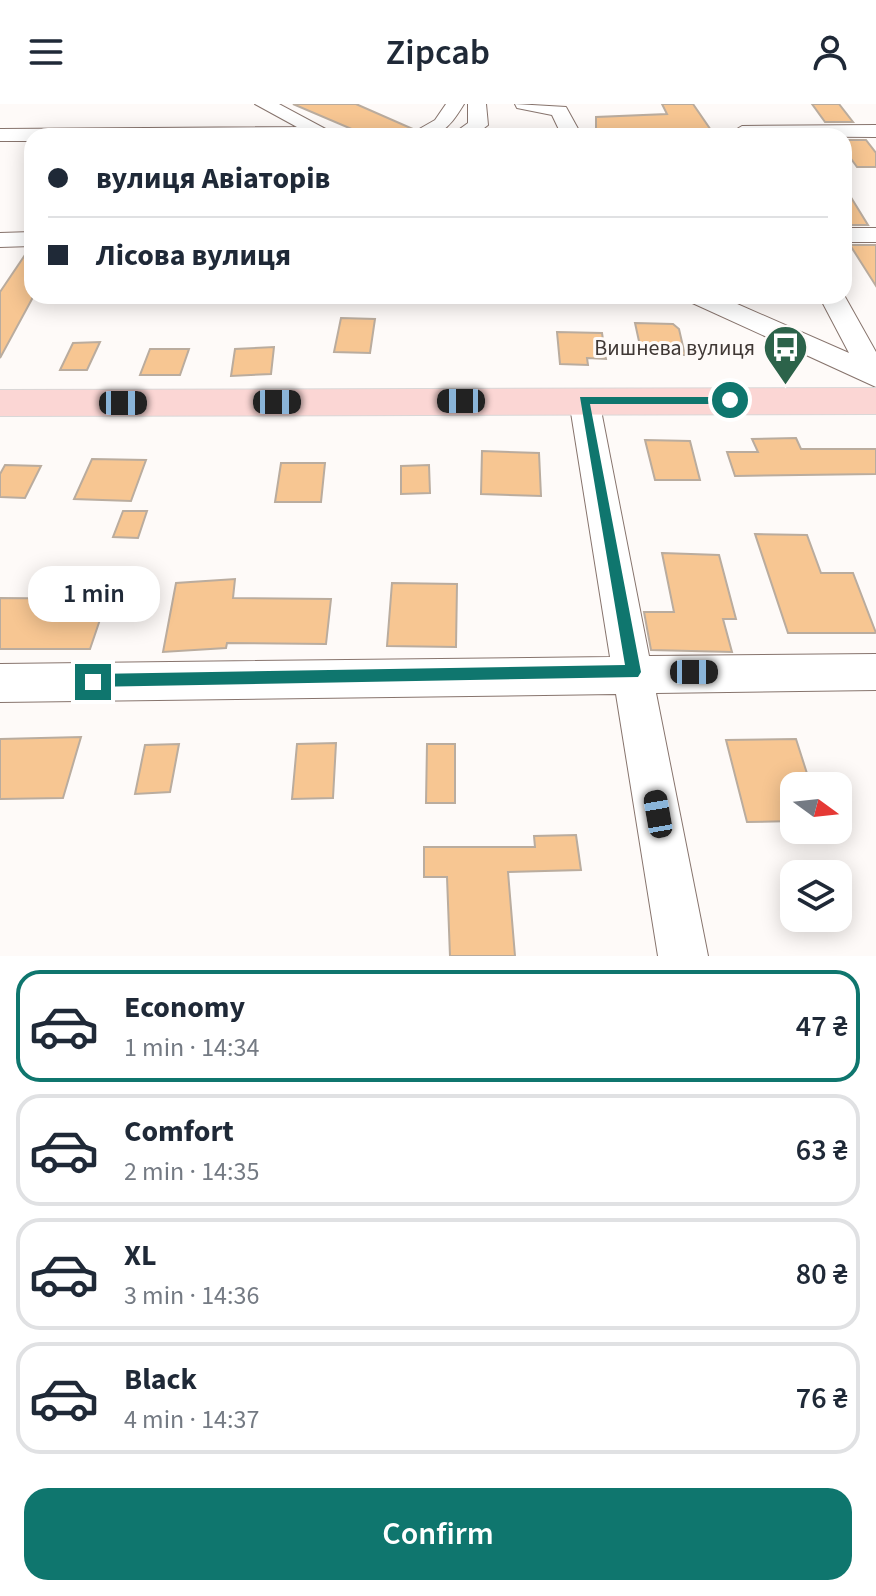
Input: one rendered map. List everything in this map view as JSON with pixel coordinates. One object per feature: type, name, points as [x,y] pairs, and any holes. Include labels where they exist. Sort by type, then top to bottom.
[{"type":"main road","points":[[0,403],[876,401]]},
{"type":"street","points":[[264,104],[314,128]]},
{"type":"street","points":[[434,128],[442,124],[455,104]]},
{"type":"street","points":[[473,128],[478,125],[477,104]]},
{"type":"street","points":[[524,104],[559,111],[568,128]]},
{"type":"street","points":[[852,130],[876,131]]},
{"type":"street","points":[[0,135],[24,135]]},
{"type":"street","points":[[852,235],[876,235]]},
{"type":"street","points":[[0,240],[24,239]]},
{"type":"street","points":[[715,304],[876,376]]},
{"type":"street","points":[[836,304],[876,376]]},
{"type":"street","points":[[584,400],[683,956]]},
{"type":"street","points":[[0,683],[633,672],[876,672]]},
{"type":"building","points":[[293,104],[356,104],[411,128],[349,128]]},
{"type":"building","points":[[662,104],[693,104],[710,128],[596,128],[596,117],[667,114]]},
{"type":"building","points":[[812,104],[839,104],[853,122],[825,122]]},
{"type":"building","points":[[852,140],[866,140],[876,153],[876,167],[857,167],[852,160]]},
{"type":"building","points":[[852,199],[868,225],[852,225]]},
{"type":"building","points":[[852,245],[876,245],[876,286],[852,248]]},
{"type":"building","points":[[24,256],[24,304],[29,304],[0,358],[0,292]]},
{"type":"building","points":[[341,318],[375,319],[370,353],[334,352]]},
{"type":"building","points":[[635,323],[673,324],[679,329],[685,355],[642,355]]},
{"type":"building","points":[[557,332],[602,333],[606,359],[587,358],[588,365],[560,364]]},
{"type":"building","points":[[100,342],[87,370],[60,370],[73,343]]},
{"type":"building","points":[[274,347],[271,374],[231,376],[235,349]]},
{"type":"building","points":[[150,349],[189,349],[180,375],[140,375]]},
{"type":"building","points":[[796,438],[801,449],[876,449],[876,474],[735,476],[727,452],[758,452],[752,439]]},
{"type":"building","points":[[645,440],[690,441],[700,480],[655,480]]},
{"type":"building","points":[[482,451],[539,453],[541,496],[481,494]]},
{"type":"building","points":[[92,459],[146,460],[131,501],[74,499]]},
{"type":"building","points":[[281,463],[325,463],[321,502],[275,502]]},
{"type":"building","points":[[5,465],[41,466],[25,498],[0,497],[0,474]]},
{"type":"building","points":[[429,465],[430,493],[401,494],[401,466]]},
{"type":"building","points":[[123,511],[147,511],[138,538],[113,537]]},
{"type":"building","points":[[755,534],[807,535],[821,573],[853,573],[876,633],[788,633]]},
{"type":"building","points":[[662,553],[719,555],[736,619],[723,619],[732,652],[651,650],[644,612],[674,612]]},
{"type":"building","points":[[235,579],[233,598],[331,599],[326,644],[227,643],[226,648],[163,652],[176,583]]},
{"type":"building","points":[[392,583],[457,584],[456,647],[387,646]]},
{"type":"building","points":[[0,598],[107,599],[90,649],[0,649]]},
{"type":"building","points":[[81,737],[63,798],[0,799],[0,739]]},
{"type":"building","points":[[796,739],[807,772],[780,772],[780,821],[747,822],[726,740]]},
{"type":"building","points":[[336,743],[333,798],[292,799],[297,744]]},
{"type":"building","points":[[179,744],[170,792],[135,794],[145,745]]},
{"type":"building","points":[[427,744],[455,744],[455,803],[426,803]]},
{"type":"building","points":[[576,835],[581,870],[508,872],[515,956],[450,956],[447,877],[424,877],[424,847],[535,847],[534,836]]},
{"type":"place","name":"Вишнева вулиця","points":[[786,387]]},
{"type":"route","points":[[93,682],[633,672],[584,400],[730,400]]}]
